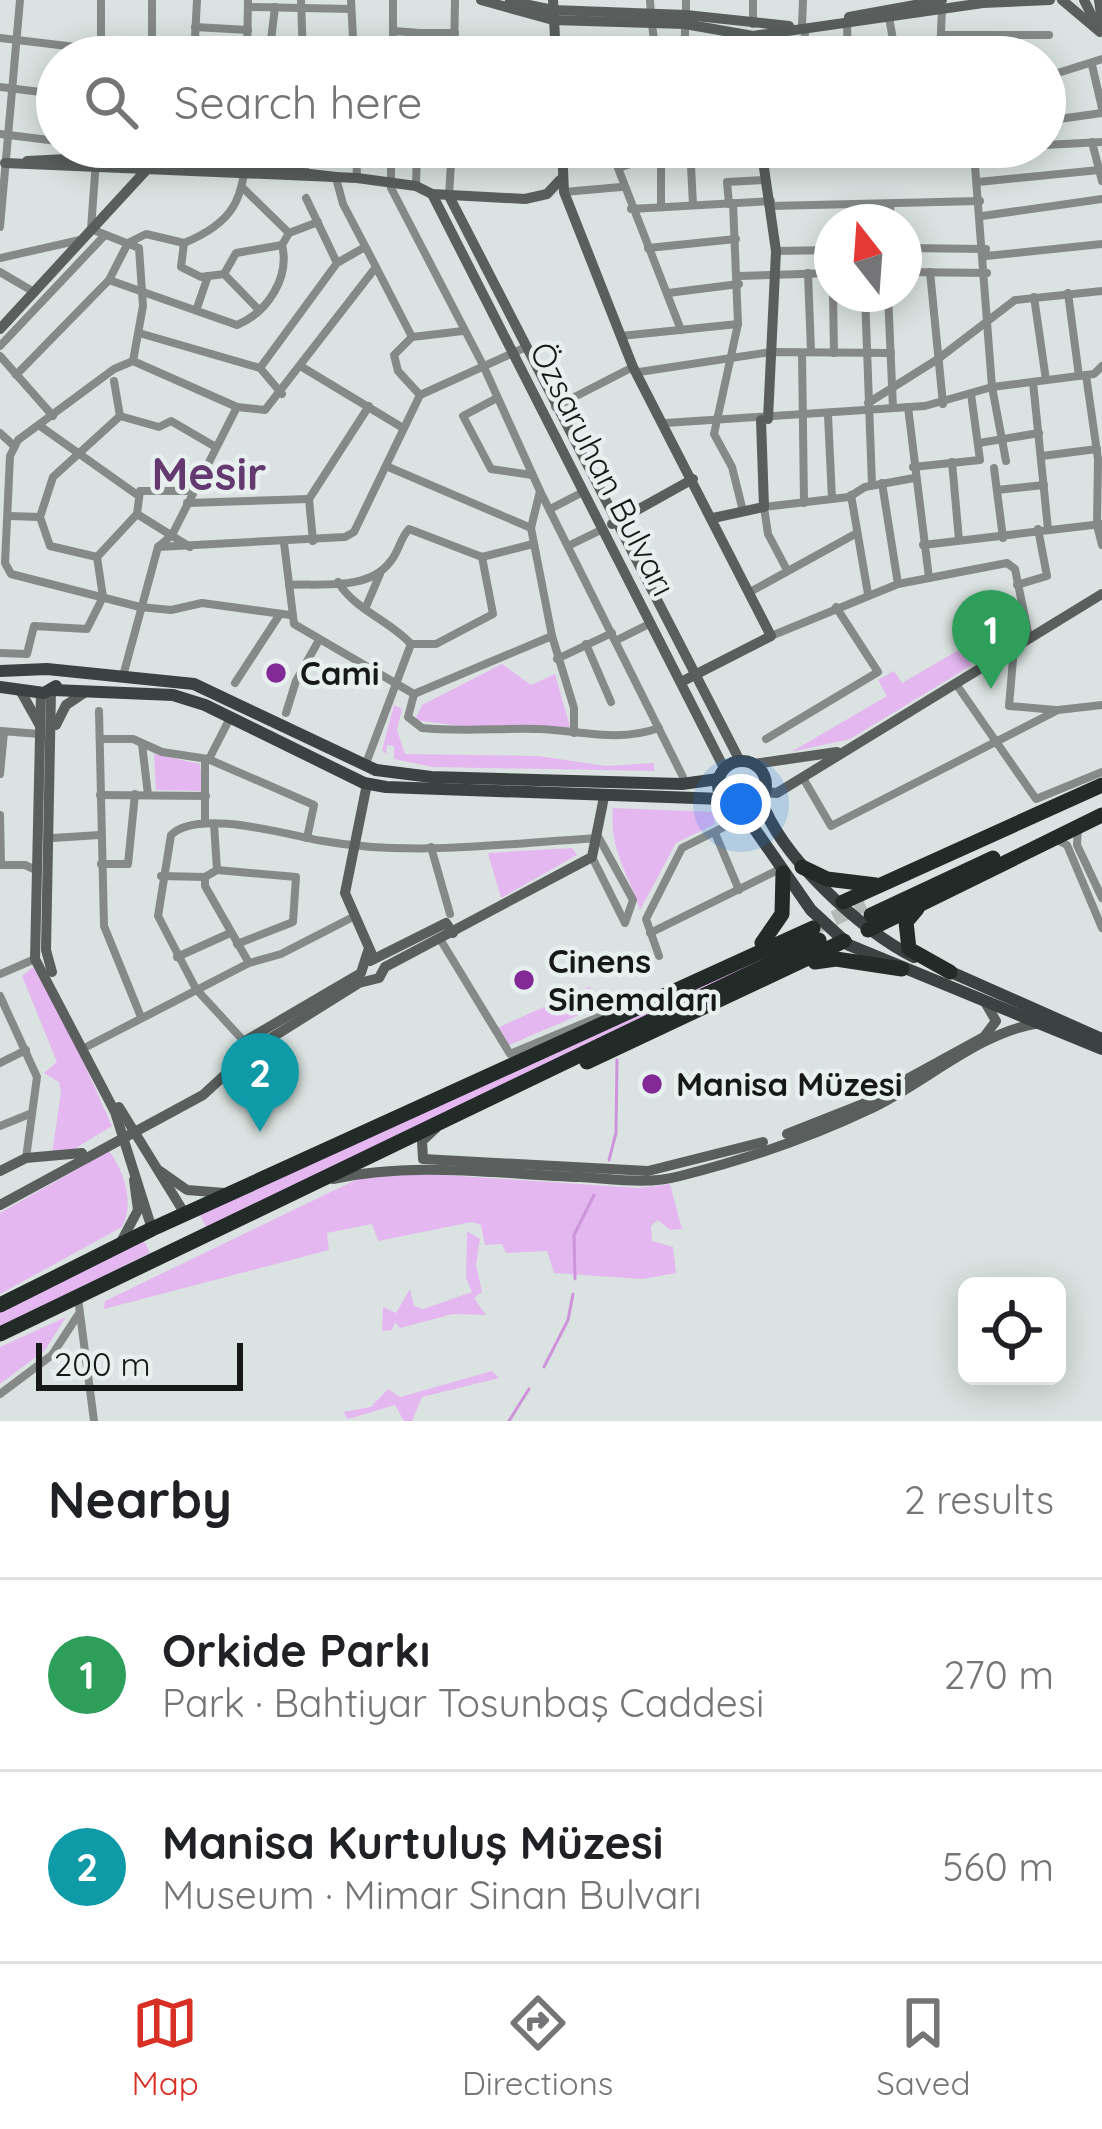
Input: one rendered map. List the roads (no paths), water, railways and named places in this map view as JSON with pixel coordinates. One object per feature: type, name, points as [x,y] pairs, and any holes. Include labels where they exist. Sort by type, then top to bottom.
[{"type":"highway","points":[[802,867],[850,884],[896,879],[1102,788]]},
{"type":"highway","points":[[869,914],[1102,788]]},
{"type":"highway","points":[[869,914],[1102,811]]},
{"type":"highway","points":[[843,902],[869,914],[923,904],[1055,840],[1102,811]]},
{"type":"highway","points":[[762,943],[782,914],[782,871]]},
{"type":"highway","points":[[869,914],[896,879]]},
{"type":"highway","points":[[923,904],[906,922],[905,941],[916,957],[950,972]]},
{"type":"highway","points":[[496,1073],[614,1011],[762,943],[816,927]]},
{"type":"highway","points":[[0,1305],[152,1228],[246,1190],[816,927]]},
{"type":"highway","points":[[473,1110],[816,927]]},
{"type":"highway","points":[[0,1334],[79,1305],[172,1252],[318,1182],[844,941]]},
{"type":"highway","points":[[789,970],[825,959],[902,969]]},
{"type":"highway","points":[[185,1214],[194,1229],[190,1244]]},
{"type":"highway","points":[[152,1228],[159,1245],[172,1252]]},
{"type":"main road","points":[[0,671],[194,684],[368,775],[682,784],[747,762],[763,774],[763,796],[774,831],[802,867],[843,902],[869,914],[950,972],[1102,1039]]},
{"type":"main road","points":[[36,672],[33,682],[46,691]]},
{"type":"main road","points":[[46,691],[57,681],[53,672]]},
{"type":"main road","points":[[0,687],[173,695],[418,791],[723,799],[740,808],[816,927],[902,969],[1102,1049]]},
{"type":"main road","points":[[721,774],[723,799]]},
{"type":"main road","points":[[740,808],[763,796]]},
{"type":"main road","points":[[816,927],[843,902]]},
{"type":"main road","points":[[844,941],[869,914]]},
{"type":"street","points":[[0,227],[4,135],[20,0]]},
{"type":"street","points":[[101,0],[101,36]]},
{"type":"street","points":[[152,0],[152,36]]},
{"type":"street","points":[[195,36],[196,0]]},
{"type":"street","points":[[393,0],[393,36]]},
{"type":"street","points":[[454,0],[455,36]]},
{"type":"street","points":[[481,0],[553,10],[651,12]]},
{"type":"street","points":[[507,0],[553,10],[615,7],[753,31],[847,24],[942,4]]},
{"type":"street","points":[[685,36],[686,0]]},
{"type":"street","points":[[753,0],[753,36]]},
{"type":"street","points":[[803,0],[803,36]]},
{"type":"street","points":[[803,28],[907,3],[1050,0]]},
{"type":"street","points":[[1062,0],[1101,30]]},
{"type":"street","points":[[1084,0],[1101,30]]},
{"type":"street","points":[[1099,0],[1101,30]]},
{"type":"street","points":[[248,36],[248,3],[351,5],[353,36]]},
{"type":"street","points":[[301,4],[302,36]]},
{"type":"street","points":[[942,4],[942,35],[1049,35]]},
{"type":"street","points":[[272,36],[275,7]]},
{"type":"street","points":[[889,17],[891,36]]},
{"type":"street","points":[[847,24],[847,36]]},
{"type":"street","points":[[195,27],[248,29]]},
{"type":"street","points":[[393,32],[455,33]]},
{"type":"street","points":[[0,38],[36,43]]},
{"type":"street","points":[[1066,72],[1102,59]]},
{"type":"street","points":[[1066,117],[1102,111],[1092,65]]},
{"type":"street","points":[[0,87],[36,91]]},
{"type":"street","points":[[4,135],[36,138]]},
{"type":"street","points":[[1066,144],[1097,142],[1102,181]]},
{"type":"street","points":[[3,163],[36,160]]},
{"type":"street","points":[[88,234],[96,168]]},
{"type":"street","points":[[0,329],[88,234],[137,168]]},
{"type":"street","points":[[203,168],[245,177],[357,178],[449,196],[541,198],[562,186],[621,187]]},
{"type":"street","points":[[224,168],[245,177],[289,233]]},
{"type":"street","points":[[16,375],[109,280],[128,243],[146,234],[184,243],[223,223],[245,168]]},
{"type":"street","points":[[245,177],[263,168]]},
{"type":"street","points":[[286,168],[336,178]]},
{"type":"street","points":[[357,168],[357,178]]},
{"type":"street","points":[[390,168],[390,182],[683,777]]},
{"type":"street","points":[[416,187],[417,168]]},
{"type":"street","points":[[449,196],[451,168]]},
{"type":"street","points":[[562,168],[562,186],[621,336],[771,637]]},
{"type":"street","points":[[620,168],[621,187],[681,330]]},
{"type":"street","points":[[661,168],[661,206]]},
{"type":"street","points":[[691,168],[693,205]]},
{"type":"street","points":[[763,168],[776,251],[764,420],[764,507],[768,534],[787,570]]},
{"type":"street","points":[[975,168],[986,252],[992,387],[1006,461]]},
{"type":"street","points":[[978,182],[1099,170]]},
{"type":"street","points":[[336,178],[364,248],[412,337]]},
{"type":"street","points":[[743,511],[714,422],[738,324],[736,239],[727,182],[765,180]]},
{"type":"street","name":"Özsaruhan Bulvarı","points":[[432,194],[554,407],[721,774]]},
{"type":"street","name":"Özsaruhan Bulvarı","points":[[449,196],[583,492],[609,525],[747,762]]},
{"type":"street","points":[[306,198],[337,262]]},
{"type":"street","points":[[982,216],[1102,199]]},
{"type":"street","points":[[912,204],[980,201]]},
{"type":"street","points":[[632,208],[814,204]]},
{"type":"street","points":[[109,280],[237,326],[282,281],[287,267],[282,245],[289,233],[318,222]]},
{"type":"street","points":[[0,258],[88,234],[139,248],[140,333],[133,362]]},
{"type":"street","points":[[0,346],[105,235]]},
{"type":"street","points":[[648,248],[736,239]]},
{"type":"street","points":[[184,243],[181,268],[208,276],[224,274]]},
{"type":"street","points":[[922,249],[986,252],[1101,244],[1102,261]]},
{"type":"street","points":[[224,274],[236,253],[282,245]]},
{"type":"street","points":[[260,368],[337,262],[364,248]]},
{"type":"street","points":[[776,251],[814,250]]},
{"type":"street","points":[[376,267],[282,394],[260,412],[133,362],[106,374],[13,446],[5,523],[5,562],[10,574],[140,607],[171,610],[202,602],[285,614],[319,640],[414,694],[552,636]]},
{"type":"street","points":[[0,272],[34,292]]},
{"type":"street","points":[[922,272],[987,273]]},
{"type":"street","points":[[930,272],[943,404]]},
{"type":"street","points":[[804,503],[808,273]]},
{"type":"street","points":[[668,293],[814,273]]},
{"type":"street","points":[[224,274],[258,309]]},
{"type":"street","points":[[196,308],[208,276]]},
{"type":"street","points":[[868,407],[1015,299],[1102,291]]},
{"type":"street","points":[[1068,293],[1099,456],[1102,545]]},
{"type":"street","points":[[1034,297],[1046,380]]},
{"type":"street","points":[[834,312],[835,353]]},
{"type":"street","points":[[867,312],[868,407],[877,484],[898,584]]},
{"type":"street","points":[[889,312],[893,408]]},
{"type":"street","points":[[621,336],[738,324]]},
{"type":"street","points":[[420,395],[392,362],[412,337],[463,332]]},
{"type":"street","points":[[140,333],[260,368],[282,394]]},
{"type":"street","points":[[158,547],[313,541],[354,532],[420,395],[519,350]]},
{"type":"street","points":[[554,407],[636,369],[770,352],[891,353]]},
{"type":"street","points":[[0,356],[53,416]]},
{"type":"street","points":[[665,423],[803,418],[868,407],[943,404],[992,387],[1082,376],[1102,366]]},
{"type":"street","points":[[302,367],[403,428]]},
{"type":"street","points":[[114,381],[119,416]]},
{"type":"street","points":[[1017,586],[1047,576],[1042,456],[1033,382]]},
{"type":"street","points":[[913,466],[980,460],[971,394]]},
{"type":"street","points":[[497,398],[463,416],[463,426],[482,448],[490,469],[533,475]]},
{"type":"street","points":[[313,541],[309,499],[368,406]]},
{"type":"street","points":[[122,677],[158,547],[172,535],[238,407]]},
{"type":"street","points":[[908,407],[929,578]]},
{"type":"street","points":[[119,416],[159,427],[171,421],[214,446]]},
{"type":"street","points":[[97,557],[50,546],[40,518],[52,477],[80,457],[119,416]]},
{"type":"street","points":[[828,416],[832,499]]},
{"type":"street","points":[[40,425],[136,494]]},
{"type":"street","points":[[0,433],[13,446]]},
{"type":"street","points":[[979,443],[1040,434]]},
{"type":"street","points":[[1042,456],[1099,456]]},
{"type":"street","points":[[952,462],[959,540]]},
{"type":"street","points":[[386,466],[531,528]]},
{"type":"street","points":[[994,467],[1003,538]]},
{"type":"street","points":[[713,518],[832,499],[914,478]]},
{"type":"street","points":[[570,544],[693,479]]},
{"type":"street","points":[[997,490],[1044,485]]},
{"type":"street","points":[[136,494],[144,489],[193,491]]},
{"type":"street","points":[[540,490],[531,528],[533,544],[556,659],[574,708],[574,733]]},
{"type":"street","points":[[552,508],[583,492]]},
{"type":"street","points":[[97,557],[137,514],[136,494]]},
{"type":"street","points":[[851,495],[868,594]]},
{"type":"street","points":[[188,502],[309,499]]},
{"type":"street","points":[[137,514],[191,548]]},
{"type":"street","points":[[5,523],[40,518]]},
{"type":"street","points":[[923,545],[1099,525]]},
{"type":"street","points":[[365,609],[409,529],[482,557],[533,544]]},
{"type":"street","points":[[750,592],[857,532]]},
{"type":"street","points":[[235,683],[285,614],[289,585],[284,543]]},
{"type":"street","points":[[0,653],[27,654],[34,626],[87,628],[103,598],[97,557]]},
{"type":"street","points":[[338,582],[412,644],[436,644],[493,614],[482,557]]},
{"type":"street","points":[[681,682],[868,594],[1006,563],[1015,569],[1029,637]]},
{"type":"street","points":[[289,585],[381,573]]},
{"type":"street","points":[[763,796],[777,794],[1102,595]]},
{"type":"street","points":[[766,739],[878,672],[836,607]]},
{"type":"street","points":[[556,659],[651,623]]},
{"type":"street","points":[[286,713],[319,640]]},
{"type":"street","points":[[373,964],[345,893],[350,846],[371,750],[412,644]]},
{"type":"street","points":[[586,644],[611,702]]},
{"type":"street","points":[[1014,646],[1010,706],[1058,710],[1102,705]]},
{"type":"street","points":[[955,682],[1036,799],[1102,772]]},
{"type":"street","points":[[20,690],[42,734]]},
{"type":"street","points":[[25,865],[46,855],[52,838],[55,728],[46,691]]},
{"type":"street","points":[[46,691],[42,958],[128,1131],[185,1214]]},
{"type":"street","points":[[55,728],[66,705],[84,693]]},
{"type":"street","points":[[414,694],[408,717],[422,728],[632,738],[659,728]]},
{"type":"street","points":[[803,778],[831,826],[1058,710]]},
{"type":"street","points":[[99,711],[104,926],[141,1016]]},
{"type":"street","points":[[217,870],[206,796],[207,759],[230,718]]},
{"type":"street","points":[[0,774],[2,732],[42,734]]},
{"type":"street","points":[[100,739],[133,739],[207,759],[314,806],[308,838]]},
{"type":"street","points":[[142,744],[148,795]]},
{"type":"street","points":[[747,762],[840,752]]},
{"type":"street","points":[[100,864],[128,864],[135,794]]},
{"type":"street","points":[[100,795],[206,796]]},
{"type":"street","points":[[373,964],[453,933],[592,856],[604,796]]},
{"type":"street","points":[[0,815],[1,865],[25,865],[46,872]]},
{"type":"street","points":[[659,956],[646,919],[682,848],[732,823]]},
{"type":"street","points":[[249,1046],[196,989],[158,916],[171,835],[185,825],[210,824],[350,846],[431,848],[599,838]]},
{"type":"street","points":[[1078,828],[1077,845],[1102,898]]},
{"type":"street","points":[[715,833],[739,890]]},
{"type":"street","points":[[52,838],[100,836]]},
{"type":"street","points":[[592,856],[625,922],[633,900],[599,838]]},
{"type":"street","points":[[1055,840],[1067,845],[1102,928]]},
{"type":"street","points":[[431,848],[450,914]]},
{"type":"street","points":[[161,876],[205,877],[217,870],[296,877],[293,922],[236,944]]},
{"type":"street","points":[[650,934],[782,871]]},
{"type":"street","points":[[205,877],[207,895],[249,963]]},
{"type":"street","points":[[88,1046],[249,963],[281,954],[352,918]]},
{"type":"street","points":[[0,1171],[26,1157],[75,1157],[214,1088],[249,1046],[373,964],[446,923],[453,933]]},
{"type":"street","points":[[177,957],[228,934]]},
{"type":"street","points":[[440,939],[506,1052],[614,1011]]},
{"type":"street","points":[[0,974],[42,958]]},
{"type":"street","points":[[42,958],[128,1131],[135,1223],[128,1237],[98,1257]]},
{"type":"street","points":[[0,996],[5,1018],[37,1077],[26,1157]]},
{"type":"street","points":[[437,1127],[422,1141],[423,1159],[670,1169],[824,1121],[905,1082],[993,1029],[994,1014],[982,1000]]},
{"type":"street","points":[[318,1182],[370,1171],[432,1169],[638,1181],[676,1178],[827,1128],[929,1079],[1000,1035],[1041,1023]]},
{"type":"street","points":[[0,1063],[26,1050]]},
{"type":"street","points":[[0,1126],[32,1112]]},
{"type":"street","points":[[0,1205],[128,1131]]},
{"type":"street","points":[[131,1159],[152,1228]]},
{"type":"street","points":[[156,1168],[203,1194],[246,1190]]},
{"type":"street","points":[[0,1394],[52,1355],[79,1305]]},
{"type":"street","points":[[79,1305],[94,1421]]},
{"type":"waterway","points":[[609,1160],[616,1133],[617,1060]]},
{"type":"waterway","points":[[575,1279],[574,1235],[594,1195]]},
{"type":"waterway","points":[[544,1367],[568,1320],[573,1294]]},
{"type":"waterway","points":[[509,1421],[529,1389]]},
{"type":"tunnel","points":[[813,928],[865,904]]},
{"type":"place","name":"Cami","points":[[276,673]]},
{"type":"place","name":"Orkide Parkı","points":[[991,689]]},
{"type":"place","name":"Cinens Sinemaları","points":[[524,980]]},
{"type":"place","name":"Manisa Müzesi","points":[[652,1084]]},
{"type":"place","name":"Manisa Kurtuluş Müzesi","points":[[260,1132]]},
{"type":"district","name":"Mesir","points":[[209,474]]}]
